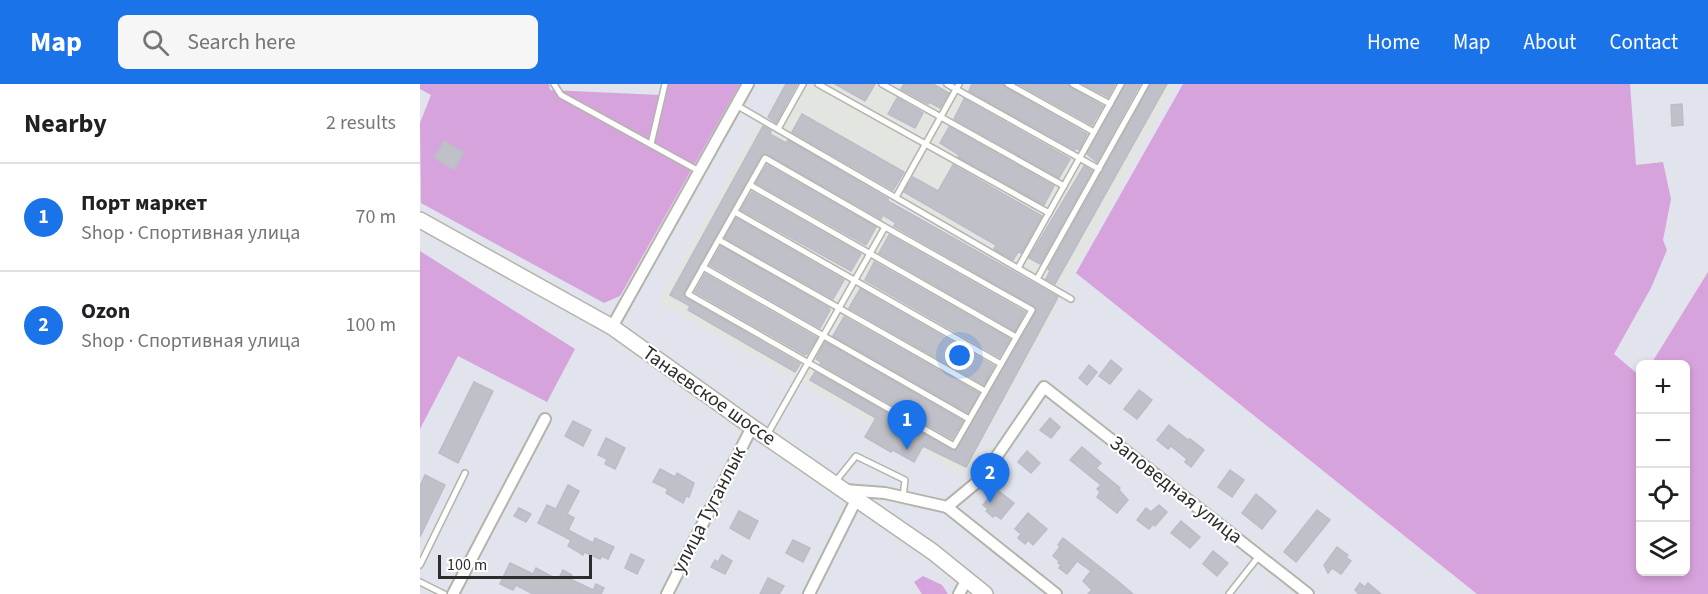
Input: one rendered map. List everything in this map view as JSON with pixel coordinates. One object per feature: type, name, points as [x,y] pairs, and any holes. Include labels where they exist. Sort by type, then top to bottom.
[{"type":"street","points":[[612,327],[748,84]]},
{"type":"street","name":"Танаевское шоссе","points":[[420,220],[612,327],[933,552],[985,594]]},
{"type":"street","name":"Заповедная улица","points":[[947,507],[982,478],[1044,387],[1308,594]]},
{"type":"street","points":[[453,594],[545,419]]},
{"type":"street","name":"улица Туганлык","points":[[667,594],[752,427]]},
{"type":"street","points":[[809,594],[845,490],[885,493],[947,507],[1056,594]]},
{"type":"street","points":[[958,594],[967,579]]},
{"type":"lane","points":[[554,84],[561,94],[699,171]]},
{"type":"lane","points":[[651,144],[665,84]]},
{"type":"lane","points":[[778,129],[803,84]]},
{"type":"lane","points":[[818,84],[1049,213]]},
{"type":"lane","points":[[882,84],[1064,186]]},
{"type":"lane","points":[[947,84],[958,87],[1099,169]]},
{"type":"lane","points":[[1008,84],[1094,132]]},
{"type":"lane","points":[[1073,84],[1110,104]]},
{"type":"lane","points":[[1018,268],[1121,84]]},
{"type":"lane","points":[[1037,279],[1146,84]]},
{"type":"lane","points":[[896,197],[958,87]]},
{"type":"lane","points":[[736,105],[1071,299]]},
{"type":"lane","points":[[765,158],[1032,310],[954,446],[688,294],[735,212],[765,158]]},
{"type":"lane","points":[[750,185],[1016,337]]},
{"type":"lane","points":[[735,212],[1001,364]]},
{"type":"lane","points":[[766,436],[885,227]]},
{"type":"lane","points":[[719,240],[985,391]]},
{"type":"lane","points":[[703,267],[969,419]]},
{"type":"lane","points":[[845,490],[856,456],[905,480],[903,497]]},
{"type":"lane","points":[[420,566],[465,473]]},
{"type":"lane","points":[[1229,594],[1259,556]]},
{"type":"lane","points":[[420,582],[444,594]]},
{"type":"shaded area","points":[[420,84],[549,84],[550,90],[660,95],[663,84],[740,84],[620,296],[604,303],[421,203],[420,123],[431,95],[420,89]]},
{"type":"shaded area","points":[[783,84],[1175,84],[1065,288],[764,120]]},
{"type":"shaded area","points":[[1183,84],[1630,84],[1636,165],[1663,162],[1671,199],[1663,240],[1667,250],[1651,288],[1614,354],[1636,373],[1636,576],[1690,576],[1690,360],[1653,360],[1708,272],[1708,594],[1477,594],[1076,273]]},
{"type":"shaded area","points":[[758,124],[1062,299],[964,476],[659,302]]},
{"type":"shaded area","points":[[420,251],[575,349],[547,402],[458,356],[420,429]]},
{"type":"shaded area","points":[[923,576],[942,585],[948,594],[922,594],[914,582]]},
{"type":"building","points":[[786,84],[797,84],[776,123],[768,117]]},
{"type":"building","points":[[835,84],[875,84],[865,101]]},
{"type":"building","points":[[904,84],[933,84],[949,93],[940,108],[901,89]]},
{"type":"building","points":[[972,84],[1003,84],[1006,88],[1087,134],[1079,150],[1077,148],[1075,150],[969,91]]},
{"type":"building","points":[[1018,84],[1068,84],[1103,106],[1092,125]]},
{"type":"building","points":[[1083,84],[1115,84],[1108,97]]},
{"type":"building","points":[[1126,84],[1140,84],[1097,162],[1087,154]]},
{"type":"building","points":[[1151,84],[1167,84],[1055,284],[1046,279],[1050,271],[1048,269]]},
{"type":"building","points":[[897,98],[923,113],[915,128],[888,114]]},
{"type":"building","points":[[964,99],[1070,159],[1059,178],[954,119]]},
{"type":"building","points":[[1682,104],[1683,125],[1672,126],[1671,105]]},
{"type":"building","points":[[802,114],[904,172],[893,190],[792,132]]},
{"type":"building","points":[[763,126],[771,131],[770,134],[786,143],[788,140],[888,201],[1058,297],[966,467],[923,446],[914,462],[893,450],[891,452],[865,437],[876,418],[810,380],[815,372],[952,450],[956,450],[1036,312],[1034,306],[894,226],[896,223],[883,215],[881,219],[767,154],[761,156],[683,295],[800,364],[795,372],[688,310],[690,306],[670,295]]},
{"type":"building","points":[[949,127],[1054,186],[1044,205],[958,157],[959,155],[940,143]]},
{"type":"building","points":[[444,141],[464,153],[454,170],[434,158]]},
{"type":"building","points":[[767,165],[876,227],[866,245],[756,183]]},
{"type":"building","points":[[953,165],[1042,216],[1021,253],[1018,252],[1013,260],[994,249],[996,245],[904,192],[913,177],[938,191]]},
{"type":"building","points":[[1084,166],[1092,171],[1040,264],[1029,258]]},
{"type":"building","points":[[752,192],[861,254],[851,271],[741,210]]},
{"type":"building","points":[[736,218],[844,280],[833,299],[725,238]]},
{"type":"building","points":[[889,235],[1025,312],[1015,331],[879,253]]},
{"type":"building","points":[[721,246],[829,308],[820,328],[710,265]]},
{"type":"building","points":[[874,262],[1010,339],[999,357],[865,280]]},
{"type":"building","points":[[705,274],[817,338],[807,354],[805,355],[695,292]]},
{"type":"building","points":[[860,289],[994,366],[984,385],[849,308]]},
{"type":"building","points":[[844,317],[979,393],[968,413],[833,336]]},
{"type":"building","points":[[825,342],[963,421],[952,439],[820,364],[821,362],[816,359]]},
{"type":"building","points":[[1111,360],[1122,369],[1110,384],[1099,376]]},
{"type":"building","points":[[1089,365],[1097,372],[1087,385],[1079,378]]},
{"type":"building","points":[[474,382],[493,391],[458,463],[439,453]]},
{"type":"building","points":[[1139,390],[1152,400],[1137,419],[1124,409]]},
{"type":"building","points":[[1050,418],[1060,427],[1051,438],[1040,430]]},
{"type":"building","points":[[573,421],[591,430],[583,446],[565,436]]},
{"type":"building","points":[[1169,425],[1204,450],[1191,467],[1185,462],[1187,459],[1171,446],[1168,449],[1157,440]]},
{"type":"building","points":[[606,438],[625,448],[615,469],[605,464],[607,459],[598,455]]},
{"type":"building","points":[[1082,447],[1101,463],[1096,468],[1120,488],[1119,490],[1128,500],[1117,513],[1097,497],[1100,492],[1097,489],[1101,485],[1070,460]]},
{"type":"building","points":[[1027,451],[1040,463],[1031,473],[1018,462]]},
{"type":"building","points":[[660,469],[675,477],[677,473],[694,483],[689,497],[686,496],[683,503],[666,493],[668,489],[653,482]]},
{"type":"building","points":[[1230,470],[1244,480],[1232,497],[1218,487]]},
{"type":"building","points":[[425,475],[445,485],[420,537],[420,486]]},
{"type":"building","points":[[568,485],[579,491],[567,514],[574,518],[568,530],[593,543],[595,538],[614,547],[608,559],[602,556],[600,559],[584,552],[583,555],[568,546],[571,540],[538,523],[547,505],[556,509]]},
{"type":"building","points":[[996,489],[1014,503],[1001,519],[995,515],[993,517],[983,505]]},
{"type":"building","points":[[1256,494],[1276,511],[1262,529],[1242,513]]},
{"type":"building","points":[[1159,505],[1167,512],[1155,526],[1153,524],[1149,529],[1137,520],[1146,508],[1151,512]]},
{"type":"building","points":[[519,508],[531,514],[526,522],[514,516]]},
{"type":"building","points":[[1317,510],[1330,520],[1296,562],[1284,552]]},
{"type":"building","points":[[739,511],[758,521],[749,539],[730,528]]},
{"type":"building","points":[[1028,513],[1047,529],[1033,545],[1028,540],[1025,544],[1018,538],[1021,534],[1015,529]]},
{"type":"building","points":[[1181,521],[1200,537],[1190,548],[1171,533]]},
{"type":"building","points":[[1063,538],[1133,594],[1088,594],[1092,590],[1083,581],[1091,571],[1077,561],[1067,574],[1059,568],[1061,565],[1059,561],[1053,556]]},
{"type":"building","points":[[793,540],[810,548],[803,562],[786,553]]},
{"type":"building","points":[[1337,547],[1348,555],[1346,557],[1351,561],[1341,574],[1332,568],[1328,573],[1324,565]]},
{"type":"building","points":[[1213,551],[1228,563],[1217,576],[1203,564]]},
{"type":"building","points":[[631,554],[644,560],[637,574],[625,568]]},
{"type":"building","points":[[722,555],[732,561],[725,574],[711,567]]},
{"type":"building","points":[[510,563],[533,574],[536,568],[558,580],[563,570],[572,575],[570,579],[593,590],[596,584],[604,588],[601,594],[533,594],[516,585],[513,590],[500,584]]},
{"type":"building","points":[[768,578],[784,586],[779,594],[760,594]]},
{"type":"building","points":[[1360,583],[1365,587],[1368,583],[1381,594],[1359,594],[1355,590]]},
{"type":"place","name":"Порт маркет","points":[[907,450]]},
{"type":"place","name":"Ozon","points":[[990,503]]}]
